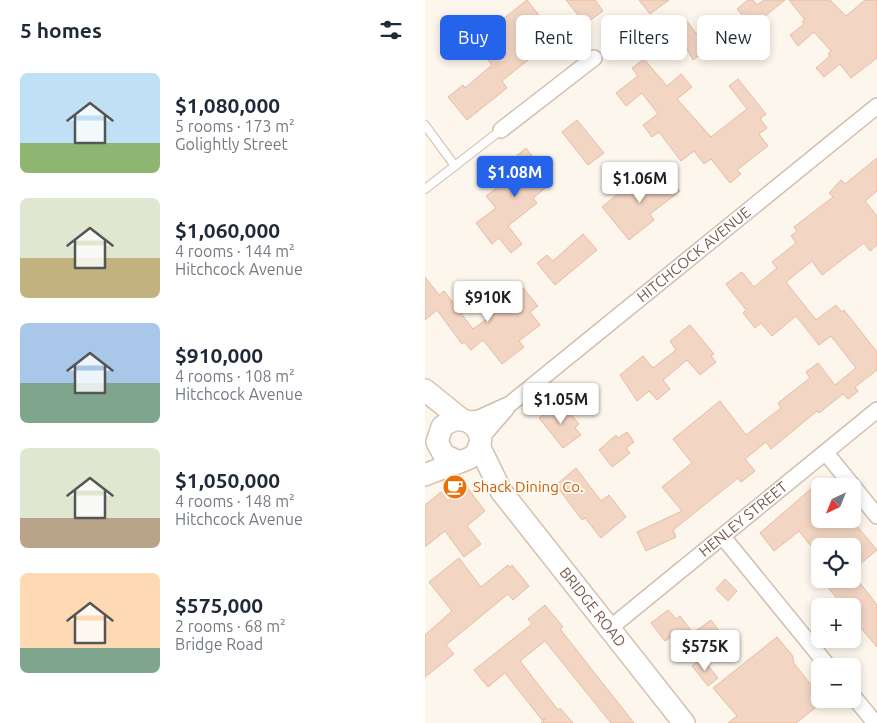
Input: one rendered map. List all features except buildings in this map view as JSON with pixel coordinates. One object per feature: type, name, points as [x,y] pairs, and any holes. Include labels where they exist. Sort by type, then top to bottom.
[{"type":"main road","points":[[425,390],[475,426],[480,442],[472,457],[425,475]]},
{"type":"main road","points":[[425,403],[444,455],[458,462]]},
{"type":"main road","points":[[425,466],[447,422],[463,419]]},
{"type":"main road","name":"BRIDGE ROAD","points":[[480,442],[501,491],[684,723]]},
{"type":"main road","name":"BRIDGE ROAD","points":[[458,462],[501,491]]},
{"type":"street","points":[[501,130],[594,58]]},
{"type":"street","name":"HITCHCOCK AVENUE","points":[[463,419],[493,413],[510,404],[877,106]]},
{"type":"street","name":"HITCHCOCK AVENUE","points":[[480,442],[510,404]]},
{"type":"street","name":"HENLEY STREET","points":[[609,628],[877,410]]},
{"type":"street","points":[[826,453],[877,516]]},
{"type":"street","points":[[723,537],[821,658]]},
{"type":"street","points":[[861,706],[875,723]]},
{"type":"lane","points":[[425,125],[455,166]]},
{"type":"lane","points":[[425,189],[501,130]]},
{"type":"place","name":"Shack Dining Co.","points":[[455,487]]}]
